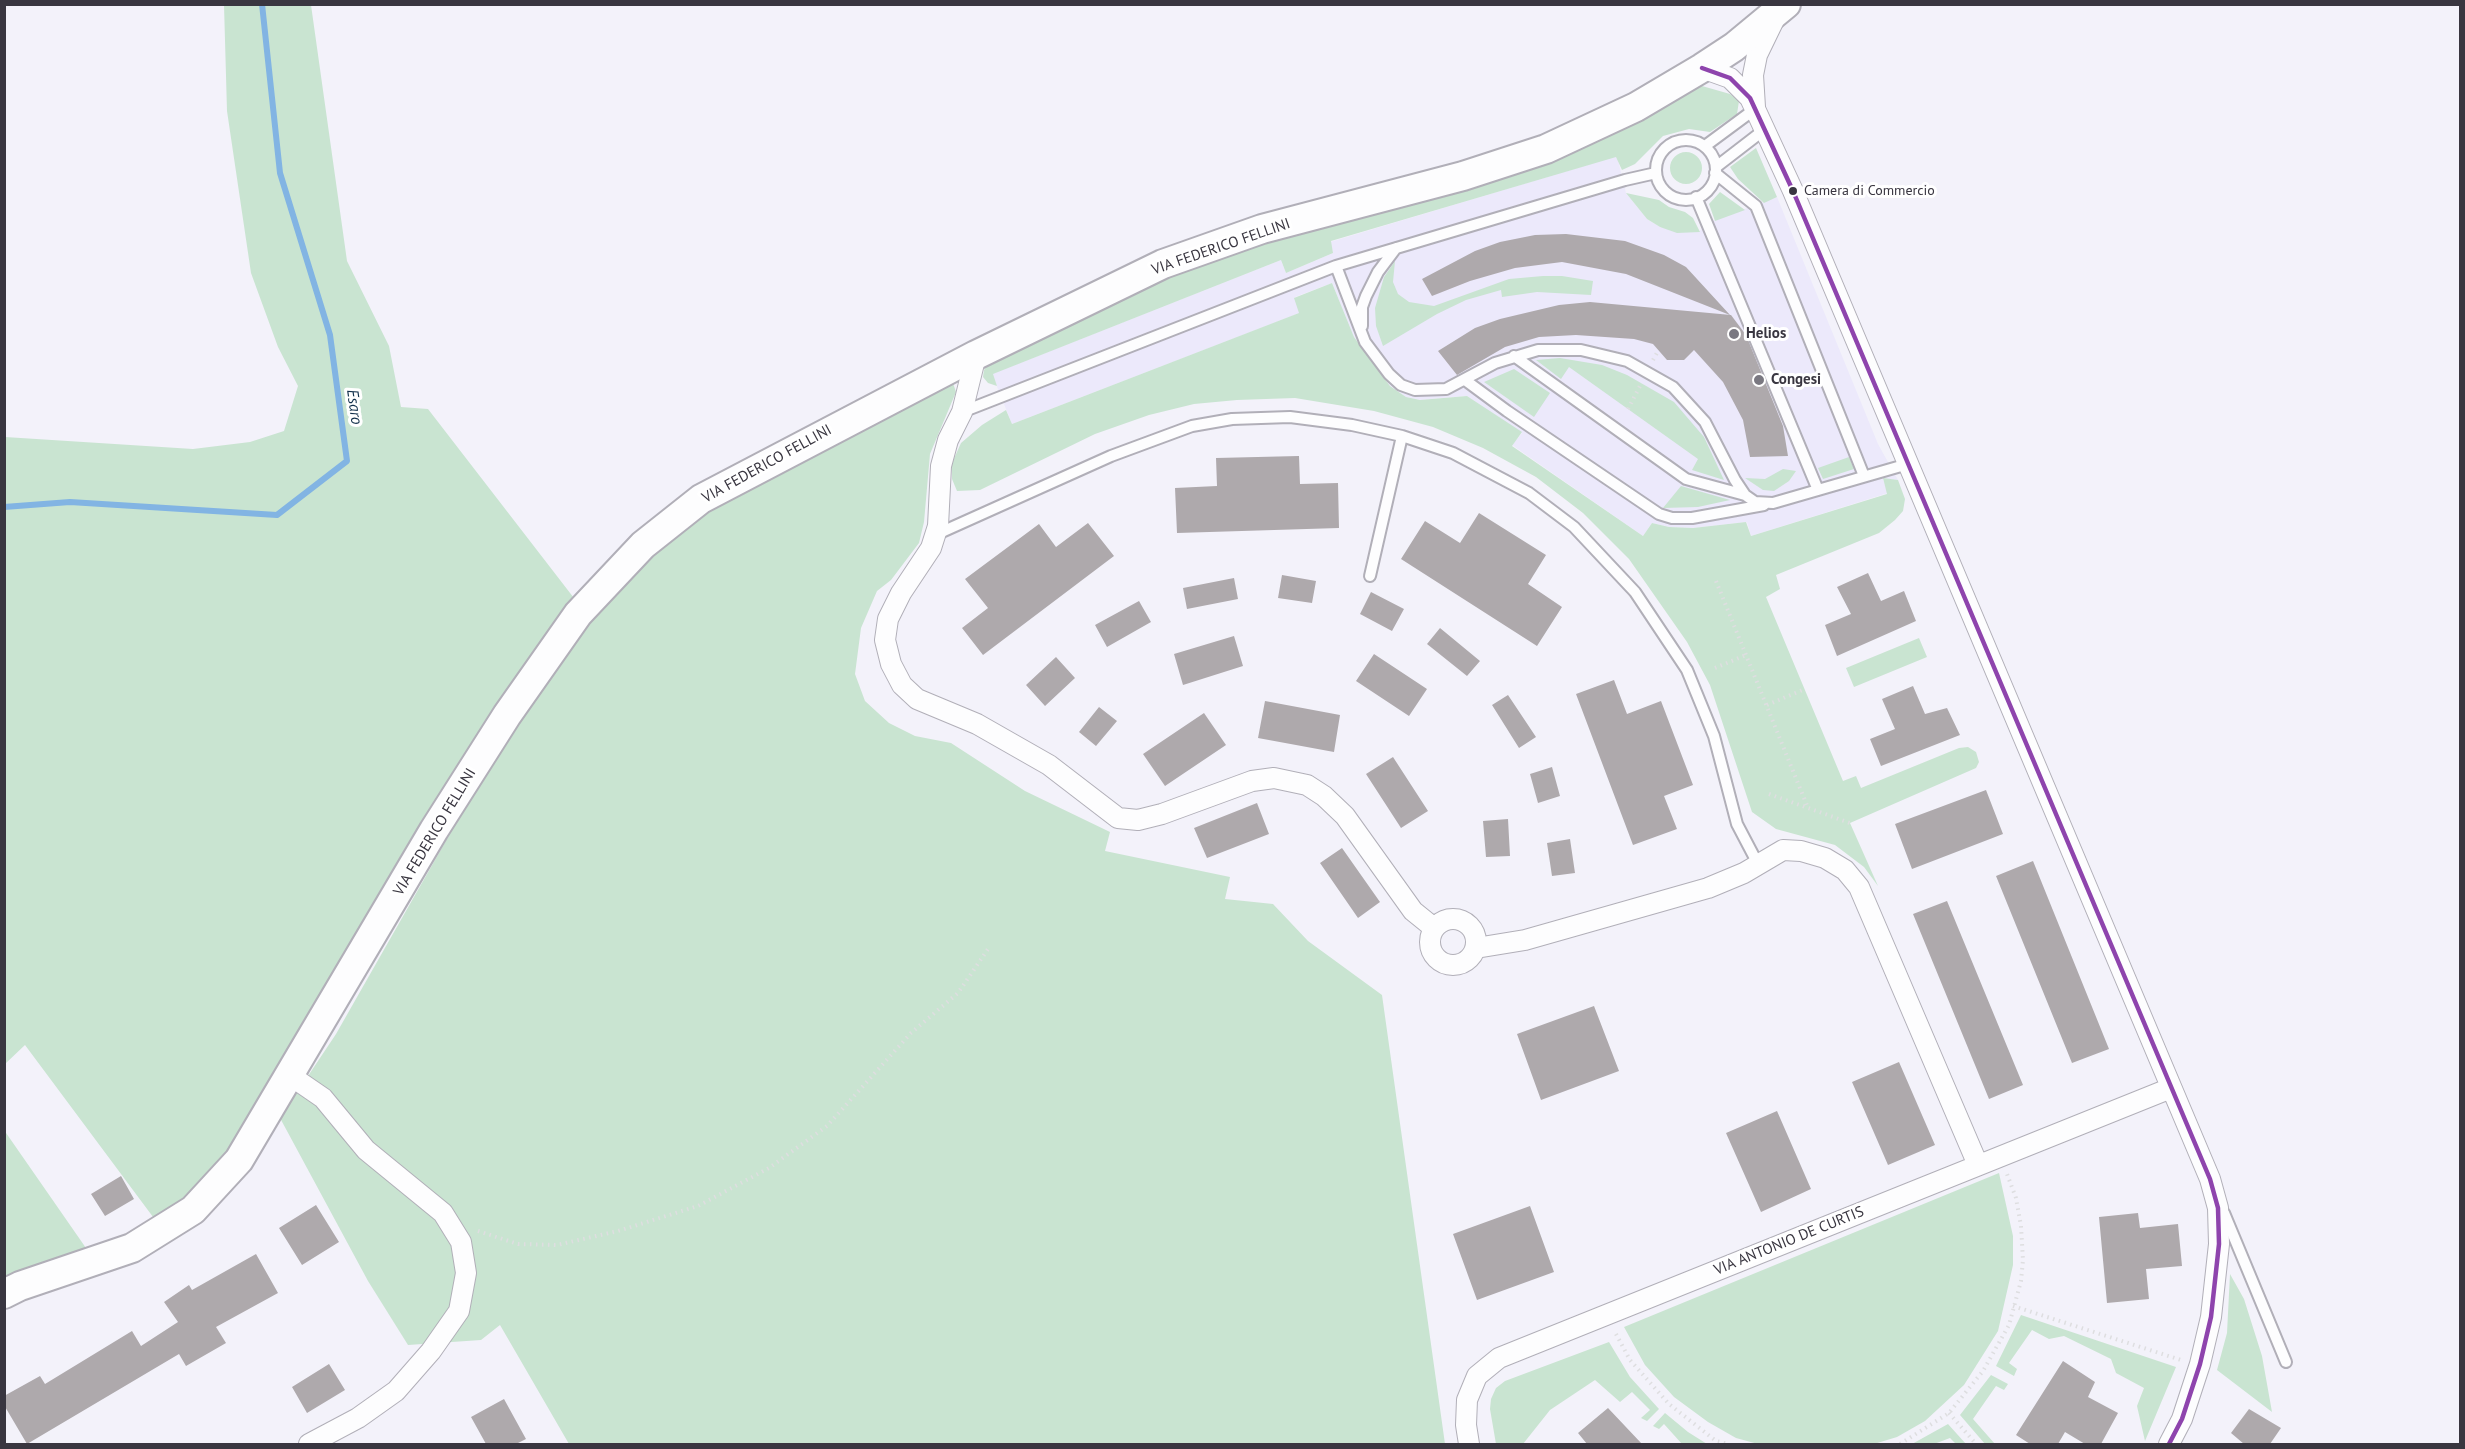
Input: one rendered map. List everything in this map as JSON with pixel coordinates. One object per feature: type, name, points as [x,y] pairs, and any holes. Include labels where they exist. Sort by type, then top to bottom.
[{"type":"street","name":"VIA FEDERICO FELLINI","points":[[4,1294],[20,1286],[132,1248],[193,1210],[239,1160],[291,1076],[434,830],[507,715],[578,614],[643,545],[701,499],[802,444],[976,355],[1163,264],[1262,229],[1463,176],[1546,150],[1636,107],[1702,68],[1783,8]]},
{"type":"street","points":[[1755,109],[1753,75],[1757,55],[1783,8]]},
{"type":"street","points":[[1702,68],[1730,78],[1741,87],[1755,109],[1793,192],[2210,1179],[2218,1208],[2219,1244],[2211,1317],[2200,1364],[2182,1419],[2169,1444]]},
{"type":"street","points":[[976,355],[962,412],[948,440],[941,466],[938,526],[931,548],[901,593],[888,619],[885,640],[891,664],[902,685],[917,699],[977,724],[1049,765],[1118,818],[1138,820],[1162,814],[1252,781],[1274,778],[1307,785],[1324,796],[1346,816],[1413,911],[1434,928]]},
{"type":"street","points":[[1476,948],[1475,933],[1465,922],[1452,919],[1439,923],[1434,928],[1429,942],[1430,949],[1438,960],[1444,964],[1458,965],[1464,963],[1476,948],[1525,940],[1708,888],[1783,850],[1801,851],[1825,858],[1845,870],[1859,887],[1978,1165]]},
{"type":"street","points":[[291,1076],[323,1098],[366,1150],[442,1213],[461,1242],[466,1273],[459,1311],[431,1351],[396,1391],[358,1418],[309,1444]]},
{"type":"street","name":"VIA ANTONIO DE CURTIS","points":[[1469,1444],[1467,1400],[1477,1376],[1499,1358],[2171,1088]]},
{"type":"lane","points":[[1705,147],[1755,109]]},
{"type":"lane","points":[[1715,170],[1764,130]]},
{"type":"lane","points":[[1679,140],[1690,140],[1705,147],[1713,157],[1715,170],[1708,190],[1696,197],[1676,198],[1665,192],[1656,173],[1660,154],[1667,146],[1679,140]]},
{"type":"lane","points":[[1715,170],[1756,206],[1864,477]]},
{"type":"lane","points":[[962,412],[1336,266],[1625,180],[1656,173]]},
{"type":"lane","points":[[1696,197],[1818,490]]},
{"type":"lane","points":[[1363,336],[1362,307],[1366,296],[1378,272],[1396,248]]},
{"type":"lane","points":[[1336,266],[1363,336],[1389,374],[1401,385],[1415,390],[1446,389],[1495,363],[1514,356],[1558,348],[1604,354],[1647,370],[1673,387],[1705,422],[1746,495],[1755,502],[1773,503]]},
{"type":"lane","points":[[1514,356],[1686,479],[1746,495]]},
{"type":"lane","points":[[1466,380],[1507,411],[1659,514],[1672,518],[1692,518],[1773,503],[1908,464]]},
{"type":"lane","points":[[935,535],[992,512],[1111,456],[1192,426],[1232,419],[1290,417],[1352,425],[1402,436],[1453,453],[1529,493],[1574,527],[1635,592],[1687,670],[1714,736],[1737,824],[1758,864]]},
{"type":"lane","points":[[1370,576],[1402,436]]},
{"type":"lane","points":[[2210,1179],[2286,1362]]},
{"type":"path","points":[[1716,581],[1808,808]]},
{"type":"path","points":[[1714,668],[1746,655]]},
{"type":"path","points":[[1767,705],[1804,689]]},
{"type":"path","points":[[1769,794],[1850,823]]},
{"type":"path","points":[[442,1213],[481,1233],[518,1244],[557,1245],[618,1231],[698,1206],[769,1168],[827,1126],[911,1033],[958,993],[988,949]]},
{"type":"path","points":[[1900,1444],[1949,1413],[1998,1349],[2009,1325],[2022,1270],[2021,1226],[2016,1198],[2007,1174]]},
{"type":"path","points":[[2013,1306],[2181,1360]]},
{"type":"path","points":[[1616,1334],[1630,1360],[1669,1404],[1715,1442],[1728,1444]]},
{"type":"path","points":[[1949,1413],[1976,1444]]},
{"type":"shaded area","points":[[1617,156],[1626,193],[1647,219],[1660,227],[1699,232],[1707,223],[1777,197],[1878,444],[1898,480],[1883,479],[1888,493],[1751,536],[1747,522],[1693,528],[1669,527],[1652,523],[1643,536],[1512,445],[1522,433],[1467,396],[1420,400],[1406,397],[1390,386],[1354,337],[1332,283],[1295,297],[1300,313],[1012,424],[992,374],[1281,260],[1286,273],[1333,253],[1330,242]]},
{"type":"green space","points":[[224,5],[311,5],[347,261],[389,346],[401,407],[428,409],[577,602],[227,1159],[182,1205],[156,1221],[25,1045],[5,1064],[5,437],[193,449],[250,442],[284,431],[298,386],[278,347],[251,273],[227,111]]},
{"type":"green space","points":[[1702,86],[1730,94],[1739,101],[1737,114],[1710,132],[1689,129],[1663,136],[1635,164],[1622,170],[1616,157],[1331,241],[1333,253],[1286,273],[1281,260],[993,374],[997,386],[988,383],[983,377],[984,370],[990,362],[1207,260],[1669,101]]},
{"type":"green space","points":[[1756,148],[1777,197],[1764,203],[1738,179],[1730,167]]},
{"type":"green space","points":[[1686,152],[1697,157],[1702,168],[1697,179],[1686,184],[1675,179],[1670,168],[1675,157]]},
{"type":"green space","points":[[1720,192],[1745,210],[1715,221],[1709,204]]},
{"type":"green space","points":[[1626,193],[1659,200],[1669,207],[1685,212],[1693,218],[1700,232],[1677,233],[1660,227],[1647,219]]},
{"type":"green space","points":[[1395,261],[1393,282],[1398,294],[1409,302],[1434,306],[1509,279],[1562,276],[1593,281],[1591,295],[1537,292],[1502,297],[1501,290],[1466,300],[1437,314],[1383,346],[1376,326],[1375,308],[1384,277]]},
{"type":"green space","points":[[1332,283],[1354,337],[1390,386],[1406,397],[1420,400],[1467,396],[1522,432],[1512,446],[1643,536],[1652,523],[1669,527],[1693,528],[1746,522],[1751,536],[1887,494],[1883,478],[1898,480],[1905,499],[1903,511],[1895,520],[1879,533],[1776,575],[1780,589],[1766,597],[1843,781],[1856,776],[1861,788],[1959,748],[1968,747],[1976,752],[1979,762],[1976,768],[1850,823],[1878,886],[1864,867],[1835,845],[1776,829],[1752,812],[1710,685],[1687,642],[1629,559],[1583,513],[1536,477],[1483,448],[1433,427],[1374,411],[1295,398],[1237,400],[1194,404],[1149,415],[1095,434],[980,490],[957,491],[952,479],[952,463],[961,443],[982,425],[1006,410],[1012,424],[1299,313],[1294,298]]},
{"type":"green space","points":[[1560,358],[1602,365],[1627,375],[1674,402],[1704,437],[1724,480],[1692,470],[1698,459],[1569,367],[1561,379],[1536,360]]},
{"type":"green space","points":[[1514,369],[1550,393],[1534,417],[1484,382]]},
{"type":"green space","points":[[953,383],[956,392],[930,454],[924,522],[919,543],[891,580],[877,591],[861,628],[855,674],[865,701],[889,723],[915,736],[951,743],[1025,791],[1110,832],[1105,851],[1230,877],[1225,899],[1273,904],[1308,941],[1382,995],[1445,1444],[569,1444],[500,1325],[481,1340],[408,1345],[368,1281],[280,1118],[336,1034],[497,751],[590,615],[655,548],[707,509]]},
{"type":"green space","points":[[1849,457],[1854,469],[1823,479],[1818,468]]},
{"type":"green space","points":[[1783,469],[1796,471],[1789,481],[1774,491],[1763,490],[1745,478],[1765,479]]},
{"type":"green space","points":[[1681,486],[1730,500],[1698,507],[1663,508]]},
{"type":"green space","points":[[1919,638],[1927,657],[1854,687],[1846,668]]},
{"type":"green space","points":[[4,1130],[95,1261],[4,1294]]},
{"type":"green space","points":[[1999,1173],[2013,1236],[2013,1265],[1998,1331],[1964,1385],[1925,1421],[1897,1437],[1874,1444],[1758,1444],[1736,1438],[1708,1422],[1674,1397],[1645,1365],[1624,1327]]},
{"type":"green space","points":[[2230,1274],[2244,1299],[2262,1356],[2272,1412],[2217,1370],[2227,1333]]},
{"type":"green space","points":[[2021,1315],[2176,1367],[2145,1441],[2137,1406],[2144,1388],[2116,1373],[2111,1359],[2064,1336],[2049,1339],[2032,1330],[2009,1363],[2017,1369],[2014,1376],[1996,1366]]},
{"type":"green space","points":[[1609,1342],[1630,1377],[1659,1409],[1647,1421],[1641,1418],[1650,1410],[1632,1392],[1620,1402],[1595,1380],[1550,1410],[1523,1444],[1496,1444],[1490,1409],[1496,1388],[1505,1381]]},
{"type":"green space","points":[[1991,1375],[2008,1384],[2004,1390],[1996,1386],[1973,1419],[1995,1444],[1985,1444],[1960,1415]]},
{"type":"green space","points":[[1665,1413],[1707,1444],[1682,1444],[1664,1424],[1659,1429],[1653,1426]]},
{"type":"green space","points":[[1948,1424],[1966,1444],[1956,1444],[1950,1438],[1934,1444],[1912,1444]]},
{"type":"building","points":[[1566,234],[1625,241],[1664,255],[1686,267],[1730,315],[1626,274],[1562,262],[1515,268],[1470,281],[1432,296],[1422,279],[1475,251],[1500,242],[1535,235]]},
{"type":"building","points":[[1590,302],[1731,315],[1746,335],[1783,426],[1788,456],[1750,457],[1743,420],[1723,382],[1694,350],[1684,360],[1667,360],[1653,344],[1634,339],[1576,335],[1539,337],[1505,347],[1457,375],[1438,351],[1475,328],[1500,319],[1559,305]]},
{"type":"building","points":[[1299,456],[1300,484],[1338,483],[1339,528],[1177,533],[1175,488],[1217,486],[1216,458]]},
{"type":"building","points":[[1479,513],[1546,555],[1528,584],[1562,607],[1537,646],[1401,559],[1425,521],[1460,543]]},
{"type":"building","points":[[1088,523],[1114,556],[983,655],[962,628],[988,608],[965,579],[1039,524],[1056,547]]},
{"type":"building","points":[[1868,573],[1881,601],[1904,591],[1916,621],[1837,656],[1825,625],[1851,614],[1837,587]]},
{"type":"building","points":[[1282,575],[1316,581],[1312,603],[1278,598]]},
{"type":"building","points":[[1234,578],[1238,599],[1187,609],[1183,588]]},
{"type":"building","points":[[1371,592],[1404,609],[1392,631],[1360,614]]},
{"type":"building","points":[[1139,601],[1151,622],[1107,647],[1095,625]]},
{"type":"building","points":[[1440,628],[1480,661],[1467,676],[1427,644]]},
{"type":"building","points":[[1234,636],[1243,666],[1183,685],[1174,654]]},
{"type":"building","points":[[1374,654],[1427,689],[1409,716],[1356,681]]},
{"type":"building","points":[[1056,657],[1075,678],[1045,706],[1026,685]]},
{"type":"building","points":[[1614,680],[1627,714],[1661,701],[1693,785],[1664,796],[1677,829],[1633,845],[1576,694]]},
{"type":"building","points":[[1913,686],[1925,714],[1947,708],[1960,735],[1881,766],[1870,739],[1895,729],[1882,699]]},
{"type":"building","points":[[1508,695],[1536,737],[1519,748],[1492,705]]},
{"type":"building","points":[[1265,701],[1340,715],[1334,752],[1258,738]]},
{"type":"building","points":[[1099,707],[1117,721],[1096,746],[1079,732]]},
{"type":"building","points":[[1204,713],[1226,745],[1165,786],[1143,754]]},
{"type":"building","points":[[1393,757],[1428,811],[1401,828],[1366,774]]},
{"type":"building","points":[[1552,767],[1560,796],[1538,803],[1530,774]]},
{"type":"building","points":[[1986,790],[2003,834],[1912,869],[1895,824]]},
{"type":"building","points":[[1257,803],[1269,834],[1207,858],[1194,828]]},
{"type":"building","points":[[1508,819],[1510,856],[1486,857],[1483,821]]},
{"type":"building","points":[[1570,839],[1575,873],[1552,876],[1547,843]]},
{"type":"building","points":[[1342,848],[1380,902],[1358,918],[1320,863]]},
{"type":"building","points":[[2033,861],[2109,1049],[2072,1063],[1996,876]]},
{"type":"building","points":[[1947,901],[2023,1085],[1989,1099],[1913,914]]},
{"type":"building","points":[[1594,1006],[1619,1071],[1541,1100],[1517,1034]]},
{"type":"building","points":[[1899,1062],[1935,1145],[1888,1165],[1852,1082]]},
{"type":"building","points":[[1777,1111],[1811,1189],[1761,1212],[1726,1133]]},
{"type":"building","points":[[121,1176],[134,1199],[105,1216],[91,1194]]},
{"type":"building","points":[[316,1205],[339,1242],[302,1265],[279,1228]]},
{"type":"building","points":[[1530,1206],[1554,1272],[1477,1300],[1453,1234]]},
{"type":"building","points":[[2138,1213],[2140,1228],[2178,1224],[2182,1266],[2146,1269],[2149,1299],[2107,1303],[2099,1217]]},
{"type":"building","points":[[256,1254],[278,1293],[216,1327],[226,1343],[186,1366],[179,1354],[27,1444],[4,1405],[4,1396],[40,1376],[45,1384],[132,1331],[141,1346],[178,1322],[164,1302],[189,1285],[192,1290]]},
{"type":"building","points":[[2063,1361],[2095,1382],[2088,1397],[2118,1413],[2101,1444],[2085,1444],[2065,1432],[2058,1444],[2030,1444],[2016,1435]]},
{"type":"building","points":[[329,1364],[345,1390],[307,1413],[292,1387]]},
{"type":"building","points":[[504,1399],[526,1439],[516,1444],[486,1444],[471,1417]]},
{"type":"building","points":[[1608,1408],[1642,1444],[1587,1444],[1578,1433]]},
{"type":"building","points":[[2249,1409],[2281,1428],[2270,1444],[2244,1444],[2231,1433]]},
{"type":"waterway","name":"Esaro","points":[[4,507],[70,502],[277,515],[347,461],[330,335],[280,173],[262,4]]},
{"type":"transit line","points":[[1702,68],[1730,78],[1750,98],[1793,191],[2210,1179],[2218,1208],[2219,1244],[2211,1317],[2200,1364],[2182,1419],[2169,1444]]},
{"type":"place","name":"Camera di Commercio","points":[[1793,191]]},
{"type":"place","name":"Helios","points":[[1734,334]]},
{"type":"place","name":"Congesi","points":[[1759,380]]}]
